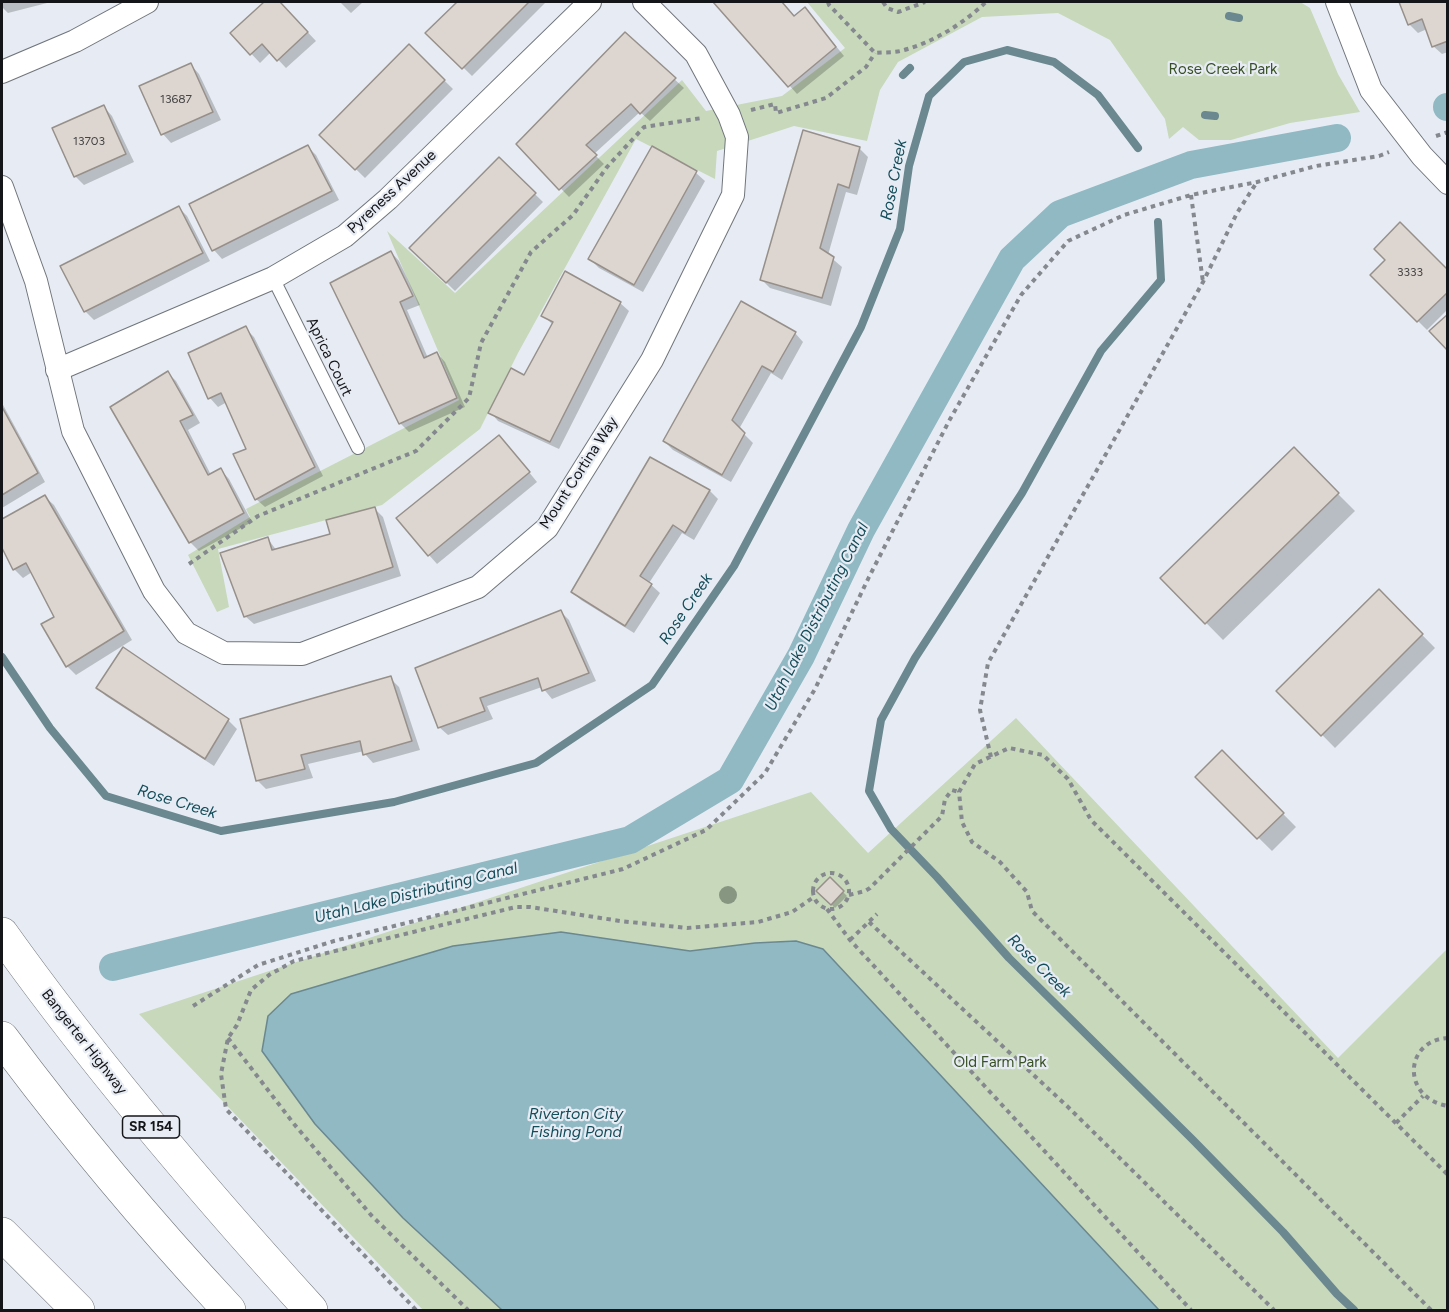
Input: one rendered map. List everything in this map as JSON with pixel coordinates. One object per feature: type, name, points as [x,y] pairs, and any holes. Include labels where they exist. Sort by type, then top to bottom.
[{"type":"main road","name":"Bangerter Highway","points":[[2,934],[88,1048],[164,1143],[311,1311]]},
{"type":"main road","points":[[2,1038],[126,1193],[229,1311]]},
{"type":"main road","points":[[2,1234],[78,1311]]},
{"type":"street","points":[[2,72],[75,41],[147,2]]},
{"type":"street","name":"Pyreness Avenue","points":[[57,370],[273,278],[345,236],[388,199],[590,2]]},
{"type":"street","name":"Mount Cortina Way","points":[[2,187],[36,281],[73,431],[154,591],[186,633],[224,653],[302,654],[478,587],[547,528],[652,360],[733,195],[736,137],[729,115],[696,54],[644,2]]},
{"type":"street","points":[[1337,2],[1371,90],[1422,156],[1448,183]]},
{"type":"lane","name":"Aprica Court","points":[[273,278],[358,448]]},
{"type":"path","points":[[883,2],[887,8],[898,12],[925,2]]},
{"type":"path","points":[[875,53],[903,51],[953,29],[986,2]]},
{"type":"path","points":[[827,3],[875,53]]},
{"type":"path","points":[[189,564],[258,516],[416,451],[469,398],[481,343],[531,252],[573,215],[607,166],[644,127],[729,115],[775,104],[776,113],[826,98],[866,67],[875,53]]},
{"type":"path","points":[[193,1006],[258,965],[334,941],[623,869],[706,830],[765,773],[810,698],[949,421],[1021,295],[1068,241],[1124,215],[1191,195],[1257,182],[1316,166],[1379,156]]},
{"type":"path","points":[[991,757],[980,710],[988,663],[1203,282],[1237,213],[1257,182]]},
{"type":"path","points":[[1191,195],[1203,282]]},
{"type":"path","points":[[1431,1311],[1032,911],[1027,892],[1000,862],[972,842],[962,822],[959,792],[975,764],[1009,748],[1043,755],[1068,779],[1091,820],[1446,1172]]},
{"type":"path","points":[[849,895],[864,891],[874,882],[942,816],[945,799],[952,790],[959,792]]},
{"type":"path","points":[[827,909],[843,905],[849,895],[850,888],[844,877],[833,872],[816,879],[812,891],[817,902],[827,909],[850,940],[1191,1311]]},
{"type":"path","points":[[416,1311],[226,1109],[221,1074],[228,1038],[237,1025],[250,990],[268,975],[294,961],[516,907],[531,907],[620,921],[687,928],[758,922],[792,912],[814,897]]},
{"type":"path","points":[[850,940],[878,914]]},
{"type":"path","points":[[869,922],[1068,1107],[1274,1311]]},
{"type":"path","points":[[228,1038],[294,1124],[371,1215],[468,1311]]},
{"type":"path","points":[[1448,1038],[1431,1042],[1422,1048],[1416,1057],[1414,1068],[1414,1079],[1423,1096],[1436,1104],[1448,1106]]},
{"type":"path","points":[[1396,1123],[1423,1096]]},
{"type":"green space","name":"Rose Creek Park","points":[[807,2],[1300,2],[1310,8],[1338,74],[1360,112],[1290,123],[1231,140],[1199,140],[1183,127],[1169,139],[1165,119],[1110,40],[1058,13],[982,17],[898,62],[880,90],[867,141],[794,126],[717,151],[715,179],[636,139],[518,353],[480,429],[382,505],[218,549],[229,607],[217,612],[188,555],[250,517],[246,509],[459,400],[387,231],[455,293],[682,80],[706,111],[782,96],[845,48]]},
{"type":"green space","name":"Old Farm Park","points":[[1016,718],[1338,1058],[1447,949],[1447,1310],[423,1310],[139,1014],[811,792],[868,853]]},
{"type":"water","name":"Riverton City Fishing Pond","points":[[561,932],[690,951],[755,943],[796,941],[823,949],[1159,1310],[502,1310],[403,1218],[315,1124],[262,1051],[268,1016],[291,994],[453,946]]},
{"type":"building","points":[[264,2],[280,2],[308,32],[277,61],[262,44],[250,55],[230,33]]},
{"type":"building","points":[[457,2],[529,2],[462,69],[425,33]]},
{"type":"building","points":[[713,2],[782,2],[794,16],[805,7],[836,47],[788,87]]},
{"type":"building","points":[[1399,2],[1448,2],[1448,41],[1432,47],[1422,19],[1408,25]]},
{"type":"building","points":[[625,32],[676,78],[640,114],[631,104],[586,145],[597,155],[559,190],[516,144]]},
{"type":"building","points":[[409,44],[445,80],[355,170],[319,135]]},
{"type":"building","points":[[191,63],[213,112],[161,135],[139,86]]},
{"type":"building","points":[[104,105],[126,154],[74,177],[52,128]]},
{"type":"building","points":[[803,130],[860,147],[849,188],[838,184],[820,248],[834,257],[822,298],[760,280]]},
{"type":"building","points":[[308,145],[332,191],[212,251],[189,204]]},
{"type":"building","points":[[652,146],[697,171],[634,285],[588,259]]},
{"type":"building","points":[[499,157],[536,193],[446,283],[409,248]]},
{"type":"building","points":[[179,206],[203,253],[84,312],[60,266]]},
{"type":"building","points":[[1400,222],[1448,270],[1448,292],[1417,322],[1370,275],[1385,260],[1374,249]]},
{"type":"building","points":[[391,251],[413,296],[400,302],[424,358],[437,352],[457,398],[399,424],[330,283]]},
{"type":"building","points":[[565,271],[621,302],[550,442],[488,413],[511,368],[524,375],[553,322],[541,316]]},
{"type":"building","points":[[741,301],[796,332],[773,372],[762,366],[732,420],[745,433],[722,475],[663,441]]},
{"type":"building","points":[[1448,314],[1448,351],[1429,331]]},
{"type":"building","points":[[246,326],[315,467],[255,500],[233,454],[246,449],[221,393],[208,399],[188,353]]},
{"type":"building","points":[[168,371],[193,415],[180,421],[208,475],[221,468],[244,513],[189,543],[110,407]]},
{"type":"building","points":[[2,407],[38,473],[2,495]]},
{"type":"building","points":[[499,435],[530,472],[428,556],[396,518]]},
{"type":"building","points":[[1294,447],[1339,493],[1205,624],[1160,578]]},
{"type":"building","points":[[650,457],[710,490],[685,533],[673,525],[640,576],[652,584],[625,626],[571,592]]},
{"type":"building","points":[[45,495],[124,631],[66,667],[41,624],[54,617],[26,563],[13,570],[2,548],[2,519]]},
{"type":"building","points":[[375,507],[393,567],[244,617],[220,553],[268,537],[272,550],[330,534],[326,520]]},
{"type":"building","points":[[1379,589],[1423,634],[1321,736],[1276,691]]},
{"type":"building","points":[[561,610],[589,673],[542,691],[538,678],[480,698],[485,711],[438,728],[415,668]]},
{"type":"building","points":[[123,647],[229,719],[205,759],[96,688]]},
{"type":"building","points":[[391,676],[412,741],[363,755],[360,741],[301,755],[305,769],[256,781],[240,719]]},
{"type":"building","points":[[1222,750],[1284,813],[1257,839],[1195,777]]},
{"type":"building","points":[[830,877],[844,891],[831,905],[816,891]]},
{"type":"waterway","points":[[1229,16],[1239,18]]},
{"type":"waterway","name":"Rose Creek","points":[[2,657],[50,728],[106,796],[221,831],[394,802],[536,763],[652,685],[734,566],[861,327],[900,229],[909,166],[929,96],[964,62],[1007,50],[1054,62],[1098,95],[1138,148]]},
{"type":"waterway","points":[[903,75],[910,68]]},
{"type":"waterway","points":[[1205,115],[1215,116]]},
{"type":"waterway","name":"Utah Lake Distributing Canal","points":[[113,967],[630,840],[730,780],[801,656],[861,530],[1012,259],[1060,214],[1191,165],[1337,138]]},
{"type":"waterway","name":"Rose Creek","points":[[1158,222],[1161,280],[1101,351],[1022,493],[915,658],[881,720],[869,791],[891,829],[1009,958],[1193,1140],[1283,1232],[1337,1294],[1354,1310]]}]
